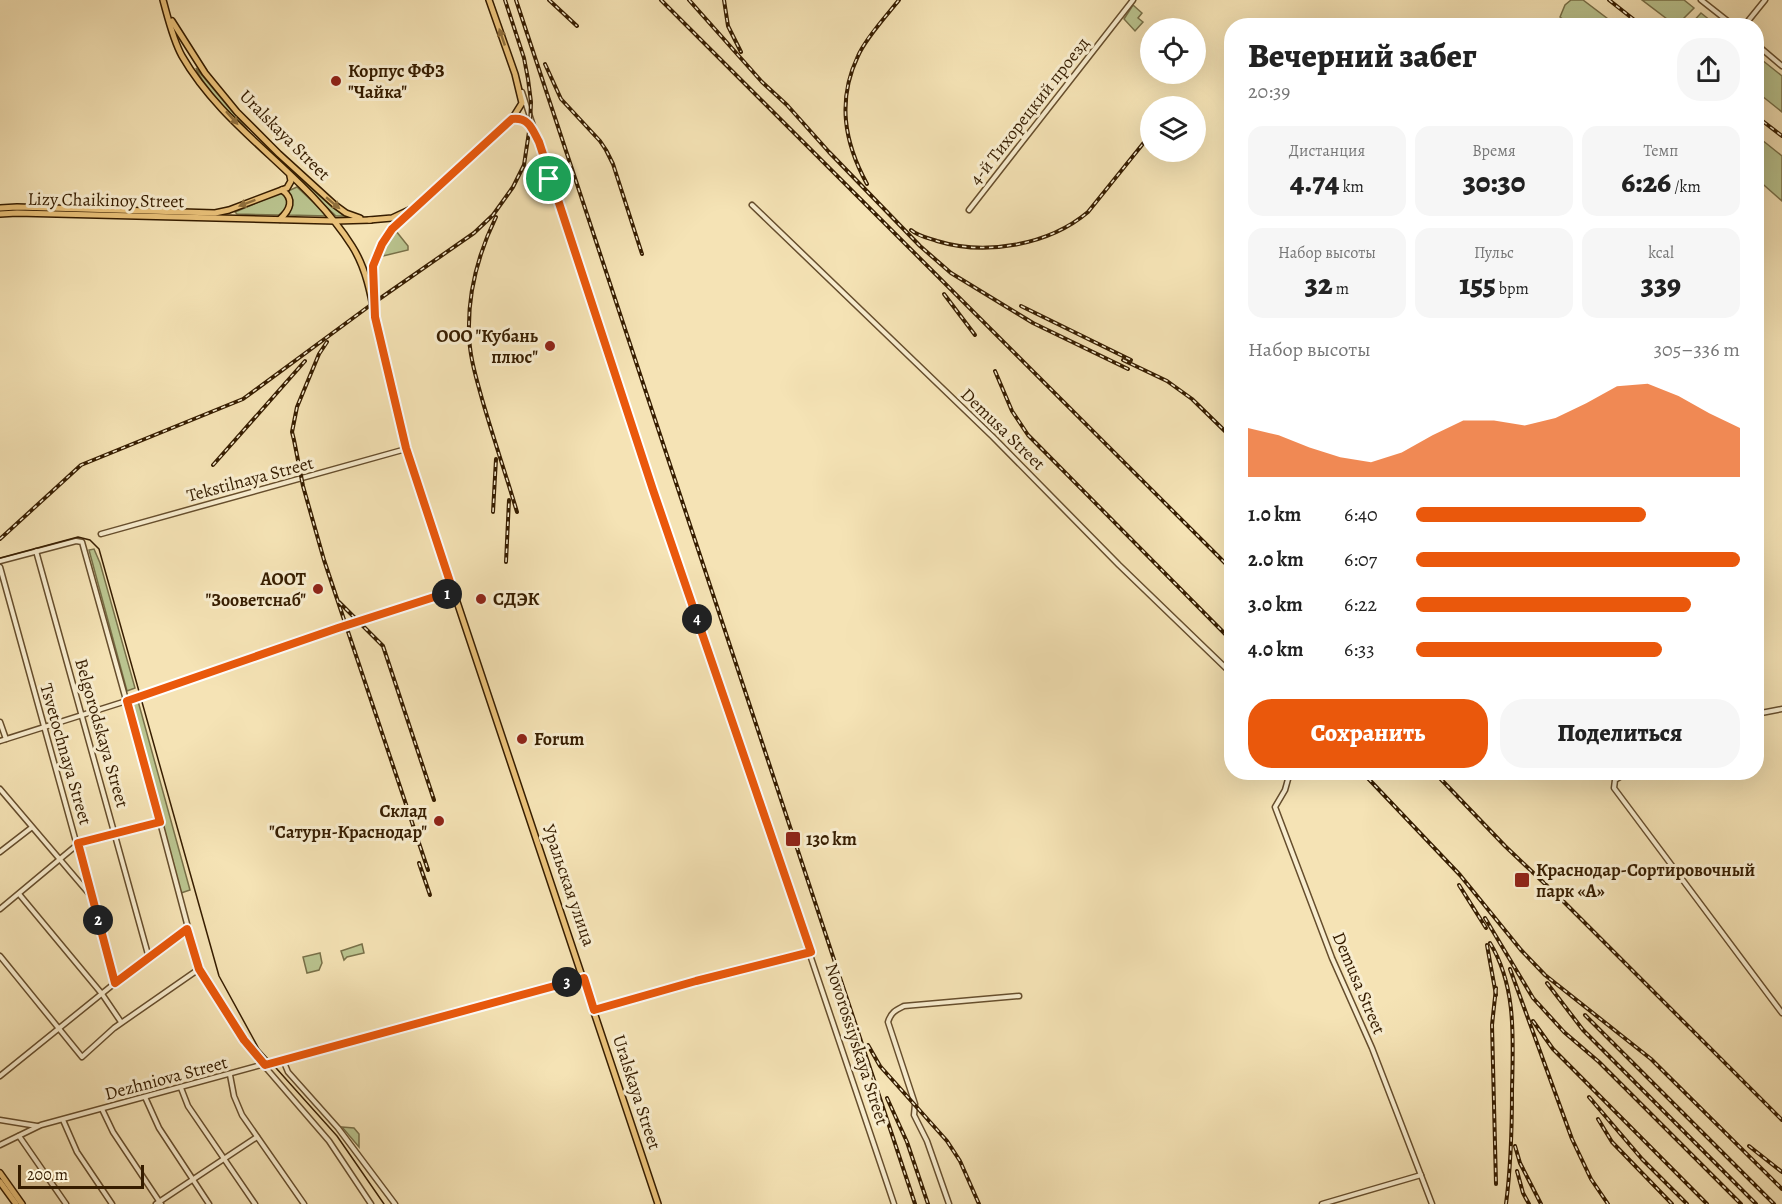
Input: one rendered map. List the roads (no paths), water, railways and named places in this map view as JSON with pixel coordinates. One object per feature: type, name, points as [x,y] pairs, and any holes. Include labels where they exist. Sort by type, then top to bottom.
[{"type":"main road","name":"Uralskaya Street","points":[[163,0],[181,54],[193,73],[232,119],[335,221],[361,264],[407,448],[658,1204]]},
{"type":"main road","name":"Novorossiyskaya Street","points":[[489,0],[515,74],[522,103],[512,119]]},
{"type":"main road","name":"Uralskaya Street","points":[[166,12],[205,73],[252,128],[335,205],[346,213],[371,220]]},
{"type":"main road","points":[[193,73],[194,57]]},
{"type":"main road","points":[[361,264],[370,265],[382,244],[402,219],[512,119]]},
{"type":"main road","points":[[252,128],[257,144]]},
{"type":"main road","points":[[211,215],[282,190],[290,185],[290,176]]},
{"type":"main road","points":[[280,219],[290,208],[289,196],[282,190]]},
{"type":"main road","points":[[211,215],[335,221],[371,220],[392,218],[416,205]]},
{"type":"main road","name":"Lizy Chaikinoy Street","points":[[0,208],[27,207],[211,215]]},
{"type":"main road","name":"Lizy Chaikinoy Street","points":[[0,214],[211,215]]},
{"type":"main road","points":[[374,260],[372,272],[375,317],[382,351]]},
{"type":"main road","points":[[0,1173],[22,1204]]},
{"type":"main road","points":[[0,1182],[16,1204]]},
{"type":"street","name":"4-й Тихорецкий проезд","points":[[969,210],[1132,0]]},
{"type":"street","points":[[1701,0],[1724,18]]},
{"type":"street","points":[[1750,18],[1765,0]]},
{"type":"street","points":[[1764,51],[1782,66]]},
{"type":"street","name":"Novorossiyskaya Street","points":[[515,74],[894,1204]]},
{"type":"street","points":[[512,119],[522,119],[528,122],[539,142]]},
{"type":"street","name":"Demusa Street","points":[[752,205],[993,437],[1119,565],[1224,666]]},
{"type":"street","name":"Tekstilnaya Street","points":[[101,534],[407,448]]},
{"type":"street","points":[[0,561],[82,542],[199,969],[244,1040],[329,1141],[371,1204]]},
{"type":"street","name":"Belgorodskaya Street","points":[[36,551],[149,958]]},
{"type":"street","name":"Tsvetochnaya Street","points":[[0,567],[115,983]]},
{"type":"street","points":[[0,741],[127,701],[338,628],[454,591]]},
{"type":"street","points":[[1764,712],[1782,709]]},
{"type":"street","points":[[0,722],[6,739]]},
{"type":"street","name":"Demusa Street","points":[[1288,780],[1275,807],[1332,958],[1371,1048],[1432,1204]]},
{"type":"street","points":[[1615,780],[1614,788],[1782,1013]]},
{"type":"street","points":[[0,789],[93,898]]},
{"type":"street","points":[[0,909],[78,843],[160,822]]},
{"type":"street","points":[[0,852],[31,828]]},
{"type":"street","points":[[20,894],[102,994],[121,1022]]},
{"type":"street","points":[[0,1076],[115,983],[187,929]]},
{"type":"street","points":[[595,1010],[696,981],[811,952]]},
{"type":"street","points":[[0,956],[82,1057],[121,1022],[199,969]]},
{"type":"street","name":"Dezhniova Street","points":[[0,1145],[40,1125],[584,977]]},
{"type":"street","points":[[949,1204],[927,1141],[914,1115],[915,1104],[888,1022],[890,1016],[904,1006],[1019,996]]},
{"type":"street","points":[[283,1060],[288,1072],[338,1128],[395,1204]]},
{"type":"street","points":[[230,1075],[237,1105],[303,1204]]},
{"type":"street","points":[[180,1088],[188,1106],[255,1204]]},
{"type":"street","points":[[145,1097],[159,1128],[209,1204]]},
{"type":"street","points":[[102,1109],[113,1132],[159,1203],[257,1137]]},
{"type":"street","points":[[0,1120],[40,1125]]},
{"type":"street","points":[[63,1120],[77,1152],[112,1204]]},
{"type":"street","points":[[19,1136],[66,1204]]},
{"type":"street","points":[[1322,1204],[1421,1175]]},
{"type":"tram line","points":[[0,558],[78,537],[90,540],[99,549],[219,976],[259,1049],[337,1136],[384,1204]]},
{"type":"railway","points":[[0,539],[81,465],[243,399],[372,304],[474,233],[493,215],[513,187],[524,165],[530,125],[531,102],[524,58],[505,0]]},
{"type":"railway","points":[[516,0],[915,1204]]},
{"type":"railway","points":[[549,0],[577,26]]},
{"type":"railway","points":[[661,0],[1224,562]]},
{"type":"railway","points":[[689,0],[762,82],[787,105],[829,152],[920,246],[951,273],[1033,323],[1128,369]]},
{"type":"railway","points":[[724,0],[728,26],[741,52]]},
{"type":"railway","points":[[867,184],[849,137],[846,121],[847,89],[851,72],[861,49],[899,0]]},
{"type":"railway","points":[[1609,0],[1632,18]]},
{"type":"railway","points":[[545,64],[561,99],[606,150],[613,164],[642,254]]},
{"type":"railway","points":[[1764,122],[1782,136]]},
{"type":"railway","points":[[911,230],[937,241],[976,247],[996,247],[1036,240],[1055,233],[1088,212],[1140,147]]},
{"type":"railway","points":[[496,217],[484,244],[476,273],[470,302],[469,341],[482,399],[517,512]]},
{"type":"railway","points":[[944,294],[975,335]]},
{"type":"railway","points":[[1021,306],[1131,360]]},
{"type":"railway","points":[[327,342],[319,354],[297,407],[292,432],[303,486],[324,560],[428,870]]},
{"type":"railway","points":[[1123,360],[1167,381],[1192,399],[1224,430]]},
{"type":"railway","points":[[213,465],[305,361]]},
{"type":"railway","points":[[995,371],[1012,411],[1028,435],[1224,633]]},
{"type":"railway","points":[[493,512],[496,459]]},
{"type":"railway","points":[[506,562],[509,500]]},
{"type":"railway","points":[[339,602],[383,646],[434,800]]},
{"type":"railway","points":[[1370,780],[1460,875],[1521,950],[1545,975],[1651,1059],[1782,1189]]},
{"type":"railway","points":[[1442,780],[1505,846],[1782,1120]]},
{"type":"railway","points":[[419,863],[430,895]]},
{"type":"railway","points":[[1459,885],[1486,928]]},
{"type":"railway","points":[[1485,918],[1533,998],[1564,1032],[1599,1062],[1741,1204]]},
{"type":"railway","points":[[1490,943],[1505,978],[1512,1014],[1511,1133],[1506,1204]]},
{"type":"railway","points":[[1487,945],[1496,995]]},
{"type":"railway","points":[[1510,969],[1572,1139],[1591,1179],[1608,1204]]},
{"type":"railway","points":[[1547,983],[1583,1030],[1756,1204]]},
{"type":"railway","points":[[1496,988],[1492,1025],[1496,1184]]},
{"type":"railway","points":[[1585,1015],[1774,1204]]},
{"type":"railway","points":[[1533,1021],[1553,1049],[1707,1204]]},
{"type":"railway","points":[[868,1045],[880,1066],[947,1141],[960,1161],[979,1204]]},
{"type":"railway","points":[[1589,1097],[1642,1159],[1687,1204]]},
{"type":"railway","points":[[887,1098],[907,1142],[928,1204]]},
{"type":"railway","points":[[1598,1119],[1612,1142],[1672,1204]]},
{"type":"railway","points":[[1515,1146],[1520,1163],[1541,1204]]},
{"type":"railway","points":[[1749,1146],[1782,1172]]},
{"type":"railway","points":[[1517,1171],[1523,1193],[1529,1204]]},
{"type":"place","name":"Корпус ФФЗ \"Чайка\"","points":[[336,81]]},
{"type":"place","name":"ООО \"Кубань плюс\"","points":[[550,346]]},
{"type":"place","name":"АООТ \"Зооветснаб\"","points":[[318,589]]},
{"type":"place","name":"СДЭК","points":[[481,599]]},
{"type":"place","name":"Forum","points":[[522,739]]},
{"type":"place","name":"Склад \"Сатурн-Краснодар\"","points":[[439,821]]},
{"type":"place","name":"130 km","points":[[793,839]]},
{"type":"place","name":"Краснодар-Сортировочный парк «А»","points":[[1522,880]]}]
